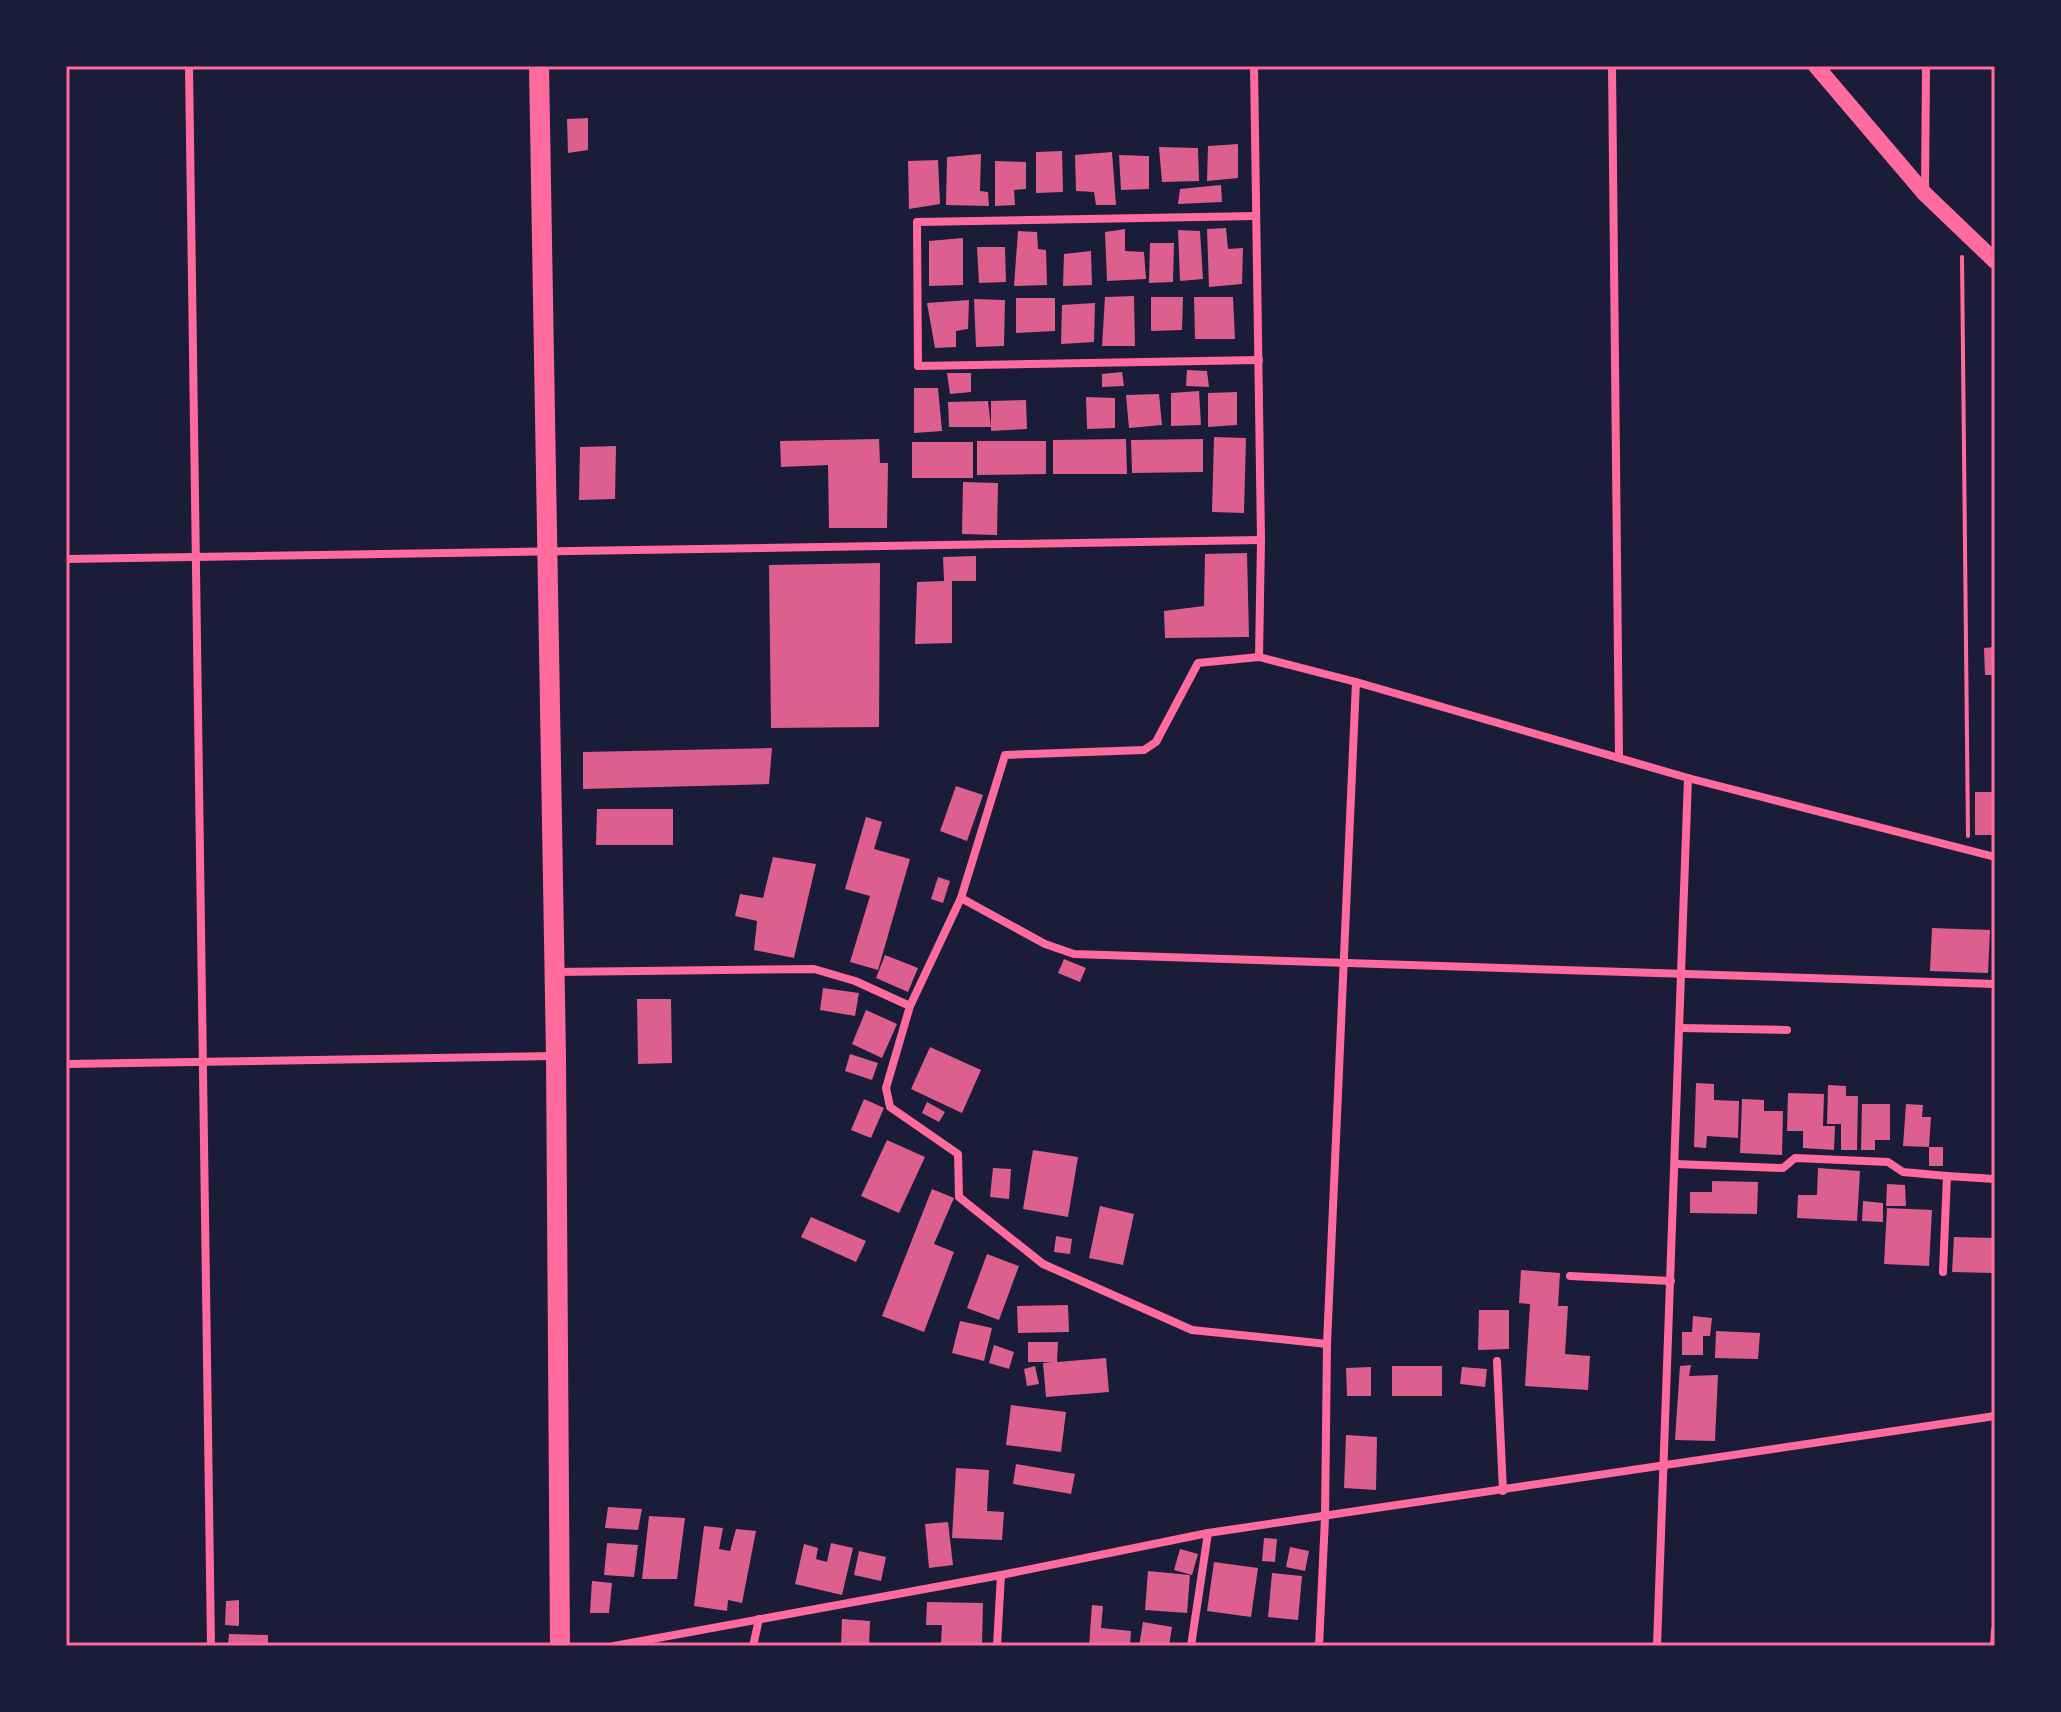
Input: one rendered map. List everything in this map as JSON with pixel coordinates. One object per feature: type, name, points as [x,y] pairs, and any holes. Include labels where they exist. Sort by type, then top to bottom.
[{"type":"main road","points":[[539,66],[555,972],[560,1646]]},
{"type":"main road","points":[[1816,66],[1925,194],[1995,261]]},
{"type":"street","points":[[189,66],[211,1646]]},
{"type":"street","points":[[1254,66],[1261,540],[1259,657]]},
{"type":"street","points":[[1612,66],[1619,757]]},
{"type":"street","points":[[1925,194],[1926,66]]},
{"type":"street","points":[[1256,216],[917,222],[918,366],[1259,360]]},
{"type":"street","points":[[66,559],[1261,540]]},
{"type":"street","points":[[1327,1344],[1192,1330],[1043,1264],[959,1197],[958,1154],[890,1107],[886,1088],[910,1006],[961,898],[1005,755],[1144,750],[1156,742],[1198,663],[1259,657],[1688,778],[1995,857]]},
{"type":"street","points":[[1319,1646],[1325,1518],[1327,1344],[1356,682]]},
{"type":"street","points":[[1657,1646],[1688,778]]},
{"type":"street","points":[[961,898],[1045,944],[1074,954],[1995,984]]},
{"type":"street","points":[[555,972],[814,969],[855,981],[910,1006]]},
{"type":"street","points":[[1680,1028],[1787,1030]]},
{"type":"street","points":[[66,1064],[556,1056]]},
{"type":"street","points":[[1675,1164],[1783,1168],[1795,1158],[1888,1162],[1903,1172],[1995,1179]]},
{"type":"street","points":[[1943,1272],[1947,1176]]},
{"type":"street","points":[[1570,1276],[1671,1281]]},
{"type":"street","points":[[1497,1361],[1503,1491]]},
{"type":"street","points":[[614,1646],[1001,1575],[1208,1533],[1995,1416]]},
{"type":"street","points":[[1191,1646],[1208,1533]]},
{"type":"street","points":[[997,1646],[1001,1575]]},
{"type":"street","points":[[753,1646],[759,1619]]},
{"type":"street","points":[[1994,1646],[1995,1630]]},
{"type":"path","points":[[1962,229],[1968,850]]},
{"type":"building","points":[[588,118],[588,150],[568,153],[567,119]]},
{"type":"building","points":[[1238,144],[1238,178],[1207,181],[1208,146]]},
{"type":"building","points":[[1159,147],[1198,148],[1199,181],[1162,182]]},
{"type":"building","points":[[1062,151],[1063,192],[1036,193],[1036,152]]},
{"type":"building","points":[[1112,152],[1116,205],[1096,205],[1094,192],[1076,191],[1075,155]]},
{"type":"building","points":[[981,154],[980,191],[988,192],[989,206],[946,205],[947,157]]},
{"type":"building","points":[[1119,155],[1149,156],[1149,189],[1121,190]]},
{"type":"building","points":[[938,160],[940,204],[909,209],[908,161]]},
{"type":"building","points":[[995,161],[1026,162],[1026,189],[1014,190],[1015,205],[995,206]]},
{"type":"building","points":[[1221,185],[1222,202],[1178,204],[1180,189]]},
{"type":"building","points":[[1226,228],[1228,249],[1243,248],[1242,284],[1209,287],[1207,229]]},
{"type":"building","points":[[1125,229],[1125,251],[1144,252],[1146,279],[1107,281],[1105,232]]},
{"type":"building","points":[[1178,230],[1200,231],[1203,279],[1180,281]]},
{"type":"building","points":[[1018,231],[1037,232],[1038,249],[1046,250],[1047,285],[1014,286]]},
{"type":"building","points":[[963,238],[963,285],[929,286],[929,241]]},
{"type":"building","points":[[1150,243],[1174,243],[1173,282],[1149,283]]},
{"type":"building","points":[[977,247],[1005,247],[1006,282],[979,283]]},
{"type":"building","points":[[1091,251],[1092,285],[1063,286],[1064,254]]},
{"type":"building","points":[[1134,296],[1135,346],[1102,346],[1105,297]]},
{"type":"building","points":[[1151,297],[1183,297],[1182,330],[1151,331]]},
{"type":"building","points":[[1194,297],[1233,297],[1235,339],[1195,339]]},
{"type":"building","points":[[1016,298],[1055,298],[1055,331],[1016,333]]},
{"type":"building","points":[[974,299],[1005,300],[1004,346],[976,347]]},
{"type":"building","points":[[969,300],[968,329],[956,331],[956,347],[935,348],[927,303]]},
{"type":"building","points":[[1095,303],[1094,342],[1061,344],[1062,305]]},
{"type":"building","points":[[1187,370],[1207,371],[1209,387],[1186,386]]},
{"type":"building","points":[[1122,372],[1124,386],[1102,387],[1102,374]]},
{"type":"building","points":[[947,373],[971,373],[971,392],[950,394]]},
{"type":"building","points":[[914,388],[938,388],[942,431],[914,433]]},
{"type":"building","points":[[1199,391],[1201,425],[1171,426],[1171,393]]},
{"type":"building","points":[[1237,392],[1237,425],[1208,427],[1208,393]]},
{"type":"building","points":[[1159,394],[1162,425],[1129,428],[1126,395]]},
{"type":"building","points":[[1086,397],[1115,398],[1115,428],[1087,429]]},
{"type":"building","points":[[1026,400],[1027,429],[991,431],[991,401]]},
{"type":"building","points":[[988,401],[991,427],[949,427],[948,402]]},
{"type":"building","points":[[1214,437],[1246,438],[1244,513],[1212,512]]},
{"type":"building","points":[[879,439],[880,463],[888,463],[887,528],[829,528],[828,465],[781,467],[780,441]]},
{"type":"building","points":[[1126,439],[1127,474],[1053,474],[1053,440]]},
{"type":"building","points":[[1203,439],[1203,472],[1132,473],[1131,440]]},
{"type":"building","points":[[977,441],[1046,441],[1046,474],[977,475]]},
{"type":"building","points":[[912,442],[973,442],[973,478],[912,478]]},
{"type":"building","points":[[616,446],[615,499],[579,500],[580,447]]},
{"type":"building","points":[[963,482],[998,483],[997,535],[962,534]]},
{"type":"building","points":[[1247,553],[1249,637],[1165,638],[1164,611],[1204,606],[1205,554]]},
{"type":"building","points":[[976,556],[976,581],[952,581],[952,643],[915,644],[917,582],[944,581],[943,557]]},
{"type":"building","points":[[880,563],[879,727],[771,728],[769,565]]},
{"type":"building","points":[[1995,647],[1995,675],[1985,675],[1984,648]]},
{"type":"building","points":[[772,748],[769,784],[583,789],[583,752]]},
{"type":"building","points":[[956,786],[983,795],[967,841],[940,831]]},
{"type":"building","points":[[1975,792],[1995,792],[1995,835],[1975,835]]},
{"type":"building","points":[[597,809],[673,809],[673,845],[596,845]]},
{"type":"building","points":[[866,817],[882,822],[874,849],[910,859],[878,970],[850,962],[870,896],[845,889]]},
{"type":"building","points":[[773,857],[816,864],[794,958],[754,950],[757,921],[735,916],[740,894],[763,898]]},
{"type":"building","points":[[938,877],[950,881],[943,903],[931,899]]},
{"type":"building","points":[[1932,928],[1990,930],[1988,973],[1930,971]]},
{"type":"building","points":[[885,955],[918,968],[908,992],[876,978]]},
{"type":"building","points":[[1064,959],[1086,968],[1080,982],[1058,973]]},
{"type":"building","points":[[823,988],[859,993],[855,1016],[820,1010]]},
{"type":"building","points":[[637,999],[671,999],[672,1063],[638,1064]]},
{"type":"building","points":[[866,1010],[897,1024],[882,1058],[852,1044]]},
{"type":"building","points":[[930,1047],[981,1070],[962,1113],[911,1089]]},
{"type":"building","points":[[850,1054],[878,1063],[872,1080],[845,1071]]},
{"type":"building","points":[[1696,1083],[1714,1084],[1714,1100],[1739,1101],[1738,1138],[1707,1136],[1706,1148],[1694,1147]]},
{"type":"building","points":[[1828,1085],[1846,1086],[1846,1096],[1858,1096],[1857,1150],[1841,1150],[1841,1124],[1827,1124]]},
{"type":"building","points":[[1788,1093],[1824,1094],[1823,1126],[1835,1126],[1834,1150],[1803,1148],[1803,1131],[1787,1131]]},
{"type":"building","points":[[864,1099],[884,1108],[871,1138],[851,1130]]},
{"type":"building","points":[[1742,1099],[1764,1100],[1764,1111],[1783,1111],[1782,1155],[1740,1153]]},
{"type":"building","points":[[927,1102],[945,1112],[939,1122],[922,1113]]},
{"type":"building","points":[[1862,1104],[1890,1104],[1890,1140],[1875,1140],[1875,1150],[1861,1150]]},
{"type":"building","points":[[1906,1104],[1923,1105],[1922,1117],[1931,1117],[1929,1147],[1903,1146]]},
{"type":"building","points":[[887,1140],[925,1157],[899,1213],[861,1196]]},
{"type":"building","points":[[1929,1147],[1943,1147],[1943,1166],[1929,1166]]},
{"type":"building","points":[[1033,1150],[1078,1157],[1068,1217],[1023,1209]]},
{"type":"building","points":[[993,1168],[1011,1169],[1009,1199],[990,1197]]},
{"type":"building","points":[[1818,1168],[1860,1171],[1857,1221],[1797,1218],[1798,1195],[1817,1195]]},
{"type":"building","points":[[1712,1181],[1758,1182],[1757,1214],[1690,1213],[1690,1192],[1712,1192]]},
{"type":"building","points":[[1887,1184],[1905,1185],[1906,1206],[1886,1206]]},
{"type":"building","points":[[932,1189],[954,1198],[934,1244],[954,1252],[924,1332],[882,1316]]},
{"type":"building","points":[[1863,1201],[1883,1203],[1883,1222],[1862,1221]]},
{"type":"building","points":[[1100,1206],[1134,1214],[1123,1265],[1089,1258]]},
{"type":"building","points":[[1887,1208],[1932,1210],[1929,1266],[1884,1264]]},
{"type":"building","points":[[811,1217],[866,1241],[856,1262],[801,1237]]},
{"type":"building","points":[[1056,1236],[1072,1239],[1070,1254],[1054,1252]]},
{"type":"building","points":[[1954,1237],[1995,1238],[1994,1273],[1952,1272]]},
{"type":"building","points":[[987,1254],[1019,1266],[999,1320],[967,1308]]},
{"type":"building","points":[[1521,1270],[1560,1273],[1558,1306],[1568,1306],[1565,1354],[1590,1356],[1588,1390],[1525,1386],[1530,1304],[1519,1303]]},
{"type":"building","points":[[1068,1305],[1069,1332],[1018,1333],[1017,1306]]},
{"type":"building","points":[[1479,1310],[1509,1310],[1509,1349],[1478,1350]]},
{"type":"building","points":[[1693,1316],[1712,1318],[1710,1336],[1703,1336],[1703,1355],[1682,1355],[1682,1332],[1692,1332]]},
{"type":"building","points":[[960,1321],[992,1328],[984,1361],[952,1353]]},
{"type":"building","points":[[1716,1331],[1760,1333],[1758,1359],[1715,1358]]},
{"type":"building","points":[[1028,1342],[1058,1342],[1057,1362],[1106,1358],[1109,1392],[1046,1397],[1043,1363],[1053,1362],[1028,1362]]},
{"type":"building","points":[[994,1345],[1014,1352],[1009,1369],[989,1363]]},
{"type":"building","points":[[1691,1365],[1689,1376],[1718,1375],[1715,1441],[1675,1440],[1680,1366]]},
{"type":"building","points":[[1035,1366],[1039,1384],[1027,1386],[1024,1369]]},
{"type":"building","points":[[1392,1366],[1442,1366],[1442,1396],[1392,1396]]},
{"type":"building","points":[[1371,1367],[1371,1396],[1347,1396],[1346,1368]]},
{"type":"building","points":[[1462,1367],[1487,1369],[1485,1387],[1460,1384]]},
{"type":"building","points":[[1011,1405],[1066,1412],[1061,1452],[1006,1445]]},
{"type":"building","points":[[1346,1435],[1377,1437],[1376,1490],[1344,1488]]},
{"type":"building","points":[[1016,1464],[1075,1474],[1071,1494],[1013,1484]]},
{"type":"building","points":[[956,1468],[989,1470],[987,1511],[1004,1512],[1002,1540],[952,1538]]},
{"type":"building","points":[[608,1507],[642,1509],[638,1530],[605,1528]]},
{"type":"building","points":[[649,1516],[685,1518],[677,1579],[642,1579]]},
{"type":"building","points":[[948,1522],[953,1565],[929,1568],[925,1524]]},
{"type":"building","points":[[704,1526],[723,1528],[719,1549],[730,1551],[736,1529],[756,1531],[742,1603],[728,1600],[727,1611],[694,1606]]},
{"type":"building","points":[[1264,1538],[1277,1539],[1275,1562],[1262,1561]]},
{"type":"building","points":[[607,1543],[638,1545],[634,1577],[604,1575]]},
{"type":"building","points":[[831,1543],[853,1548],[842,1595],[795,1584],[804,1544],[818,1548],[816,1559],[827,1562]]},
{"type":"building","points":[[1290,1547],[1309,1551],[1305,1571],[1286,1567]]},
{"type":"building","points":[[1180,1549],[1198,1554],[1192,1575],[1174,1570]]},
{"type":"building","points":[[859,1551],[886,1557],[881,1581],[854,1575]]},
{"type":"building","points":[[1214,1562],[1258,1568],[1251,1617],[1207,1611]]},
{"type":"building","points":[[1148,1571],[1190,1575],[1187,1613],[1145,1610]]},
{"type":"building","points":[[1272,1573],[1302,1576],[1298,1620],[1268,1617]]},
{"type":"building","points":[[592,1581],[612,1583],[609,1613],[590,1613]]},
{"type":"building","points":[[239,1600],[239,1626],[225,1625],[226,1601]]},
{"type":"building","points":[[927,1602],[983,1603],[982,1645],[941,1643],[942,1625],[926,1625]]},
{"type":"building","points":[[1092,1605],[1103,1606],[1101,1628],[1131,1631],[1130,1646],[1089,1646]]},
{"type":"building","points":[[842,1619],[870,1621],[869,1646],[841,1646]]},
{"type":"building","points":[[1143,1622],[1172,1627],[1169,1646],[1139,1646]]},
{"type":"building","points":[[229,1634],[268,1635],[268,1646],[228,1646]]}]
